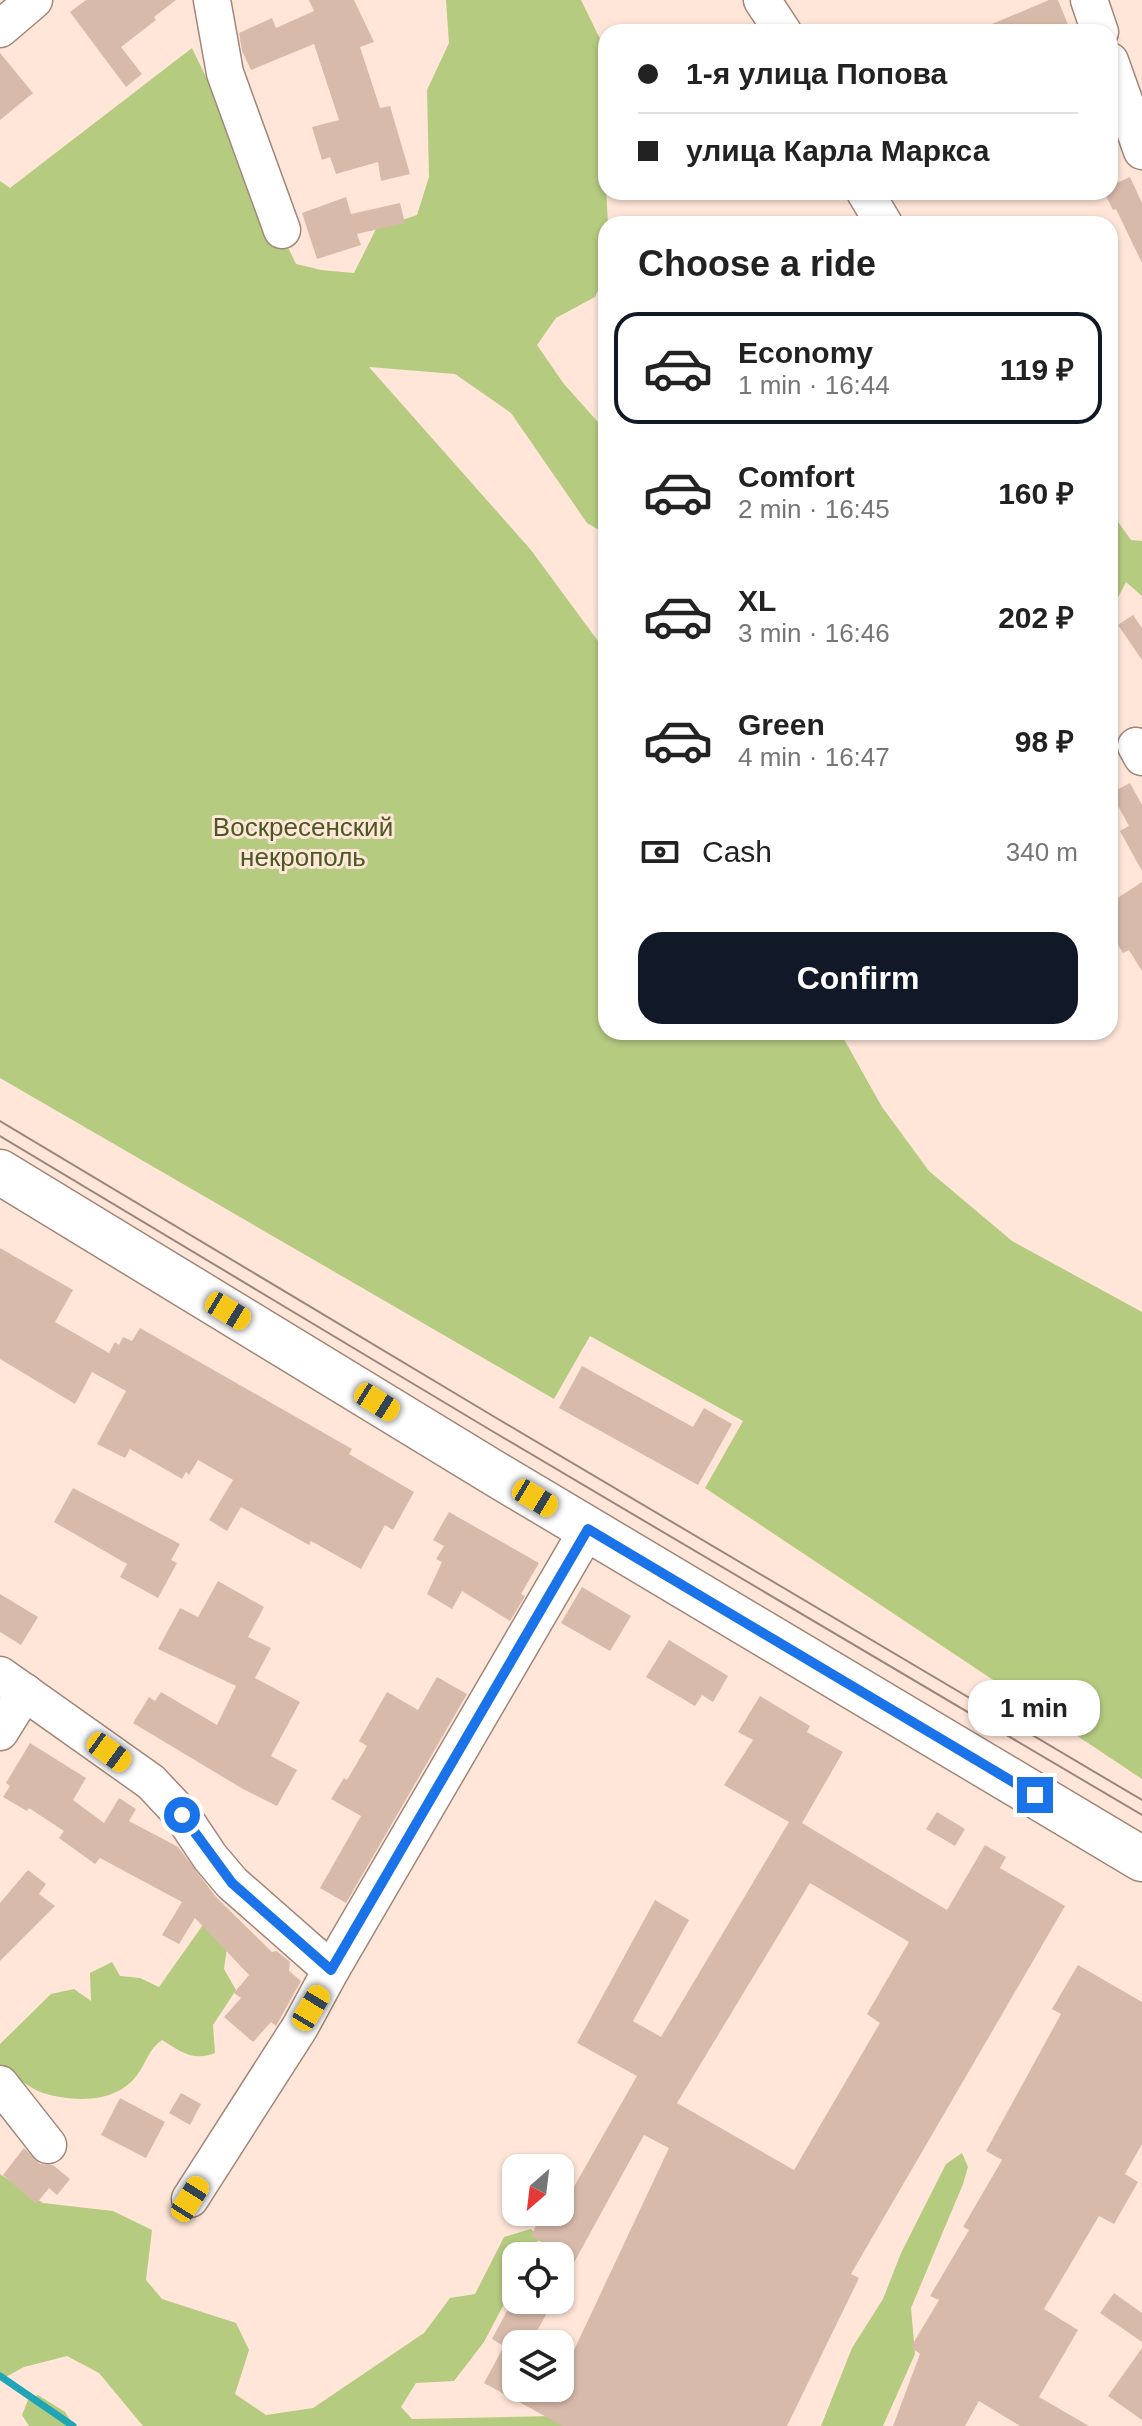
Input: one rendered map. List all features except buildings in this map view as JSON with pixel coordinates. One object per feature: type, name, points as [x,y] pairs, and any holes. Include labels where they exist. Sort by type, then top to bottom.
[{"type":"main road","points":[[0,1172],[588,1529],[1142,1859]]},
{"type":"street","points":[[0,29],[34,0]]},
{"type":"street","points":[[212,0],[225,73],[282,230]]},
{"type":"street","points":[[762,0],[778,24]]},
{"type":"street","points":[[1089,0],[1097,24]]},
{"type":"street","points":[[1118,84],[1142,151]]},
{"type":"street","points":[[190,2199],[300,2027],[588,1529]]},
{"type":"street","points":[[0,1732],[12,1684],[151,1782],[182,1815],[232,1883],[331,1970]]},
{"type":"street","points":[[0,2084],[48,2145]]},
{"type":"green space","name":"Воскресенский некрополь","points":[[446,0],[581,0],[598,35],[598,200],[607,200],[608,216],[598,216],[598,291],[595,297],[556,318],[537,345],[564,384],[598,422],[598,529],[587,523],[511,413],[455,374],[369,367],[531,550],[598,641],[598,1040],[844,1040],[882,1107],[929,1171],[1012,1241],[1142,1312],[1142,1779],[705,1488],[743,1421],[590,1336],[554,1399],[0,1078],[0,181],[10,188],[192,48],[296,264],[354,273],[376,229],[417,215],[429,177],[427,90],[449,43]]},
{"type":"green space","points":[[1118,522],[1131,540],[1142,541],[1142,596],[1126,582],[1118,598]]},
{"type":"green space","points":[[205,1922],[228,1941],[224,1969],[236,1990],[213,2025],[215,2053],[193,2056],[162,2040],[128,2084],[106,2096],[81,2099],[43,2093],[0,2065],[0,2044],[51,1994],[74,1989],[91,2001],[90,1973],[112,1962],[120,1976],[140,1978],[159,1987]]},
{"type":"green space","points":[[962,2153],[968,2167],[963,2184],[911,2308],[915,2354],[883,2426],[821,2426],[852,2348],[883,2299],[901,2253],[946,2164]]},
{"type":"green space","points":[[0,2174],[43,2203],[113,2211],[152,2230],[146,2280],[162,2299],[236,2323],[249,2350],[235,2394],[266,2415],[313,2408],[424,2333],[450,2298],[475,2294],[504,2237],[531,2229],[539,2239],[537,2242],[502,2242],[502,2308],[484,2342],[454,2381],[416,2383],[401,2407],[412,2419],[555,2416],[575,2426],[143,2426],[99,2373],[67,2356],[24,2367],[0,2380]]},
{"type":"green space","points":[[38,2395],[65,2412],[74,2426],[29,2426],[22,2415],[28,2400]]},
{"type":"waterway","points":[[0,2376],[73,2426]]},
{"type":"tram line","points":[[0,1121],[1142,1800]]},
{"type":"tram line","points":[[0,1136],[1142,1815]]},
{"type":"route","points":[[182,1815],[232,1883],[331,1970],[588,1529],[1035,1795]]}]
